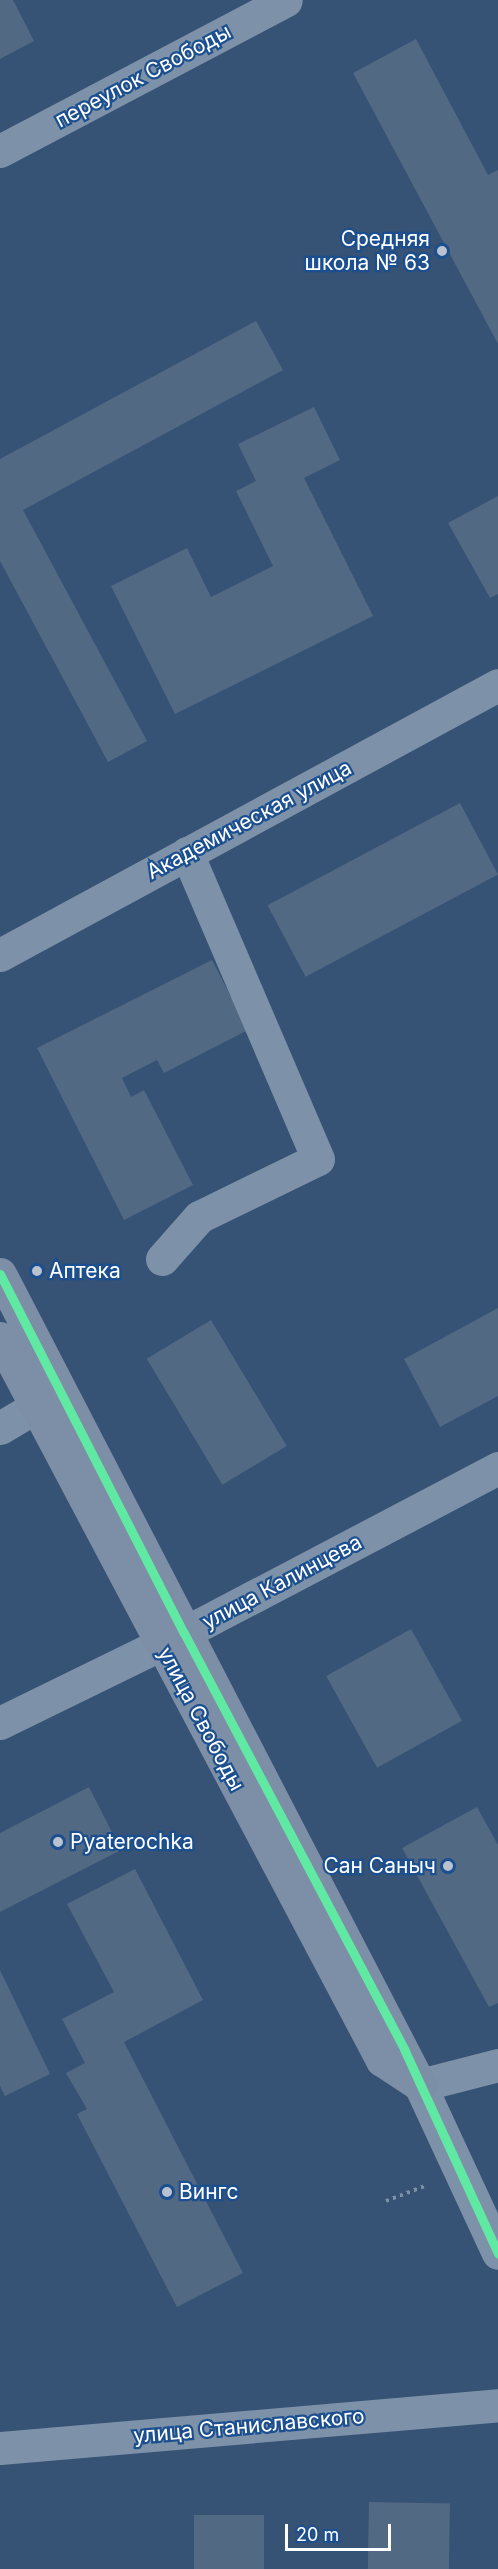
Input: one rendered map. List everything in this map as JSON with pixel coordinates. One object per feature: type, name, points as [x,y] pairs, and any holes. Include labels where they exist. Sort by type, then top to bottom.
[{"type":"main road","name":"улица Свободы","points":[[0,1274],[173,1639]]},
{"type":"main road","name":"улица Свободы","points":[[0,1338],[36,1406],[173,1639],[399,2039],[420,2085]]},
{"type":"street","name":"переулок Свободы","points":[[0,151],[286,0]]},
{"type":"street","name":"Академическая улица","points":[[0,955],[498,685]]},
{"type":"street","points":[[162,1259],[199,1217],[318,1158],[187,853]]},
{"type":"street","points":[[0,1428],[36,1406]]},
{"type":"street","name":"улица Калинцева","points":[[0,1723],[173,1639],[498,1468]]},
{"type":"street","points":[[420,2085],[498,2065]]},
{"type":"street","name":"улица Свободы","points":[[420,2085],[498,2253]]},
{"type":"street","name":"улица Станиславского","points":[[0,2448],[498,2405]]},
{"type":"building","points":[[0,0],[13,0],[34,41],[0,59]]},
{"type":"building","points":[[416,39],[488,175],[498,170],[498,344],[353,73]]},
{"type":"building","points":[[256,321],[283,370],[23,510],[147,741],[108,762],[0,561],[0,459]]},
{"type":"building","points":[[314,407],[340,460],[304,478],[373,616],[175,714],[111,586],[187,548],[211,597],[273,566],[236,491],[256,481],[238,444]]},
{"type":"building","points":[[498,496],[498,594],[490,598],[448,523]]},
{"type":"building","points":[[460,803],[498,875],[306,977],[268,905]]},
{"type":"building","points":[[212,960],[248,1030],[164,1073],[157,1060],[122,1078],[131,1097],[144,1090],[193,1185],[124,1220],[37,1048]]},
{"type":"building","points":[[498,1308],[498,1396],[440,1427],[404,1359]]},
{"type":"building","points":[[211,1320],[287,1446],[222,1485],[147,1359]]},
{"type":"building","points":[[411,1629],[462,1721],[377,1768],[326,1676]]},
{"type":"building","name":"Pyaterochka","points":[[89,1787],[121,1850],[0,1912],[0,1833]]},
{"type":"building","points":[[477,1807],[498,1845],[498,2003],[489,2007],[402,1848]]},
{"type":"building","points":[[135,1869],[203,2000],[124,2042],[243,2273],[177,2307],[77,2114],[87,2109],[66,2073],[85,2063],[62,2019],[114,1992],[67,1904]]},
{"type":"building","points":[[0,1970],[50,2074],[5,2096],[0,2086]]},
{"type":"building","points":[[369,2502],[450,2503],[449,2569],[368,2569]]},
{"type":"building","points":[[194,2515],[264,2515],[264,2569],[194,2569]]},
{"type":"transit line","points":[[0,1274],[184,1633],[404,2049],[498,2253]]},
{"type":"place","name":"Средняя школа № 63","points":[[442,251]]},
{"type":"place","name":"Аптека","points":[[37,1271]]},
{"type":"place","name":"Pyaterochka","points":[[58,1842]]},
{"type":"place","name":"Сан Саныч","points":[[448,1866]]},
{"type":"place","name":"Вингс","points":[[167,2192]]}]
